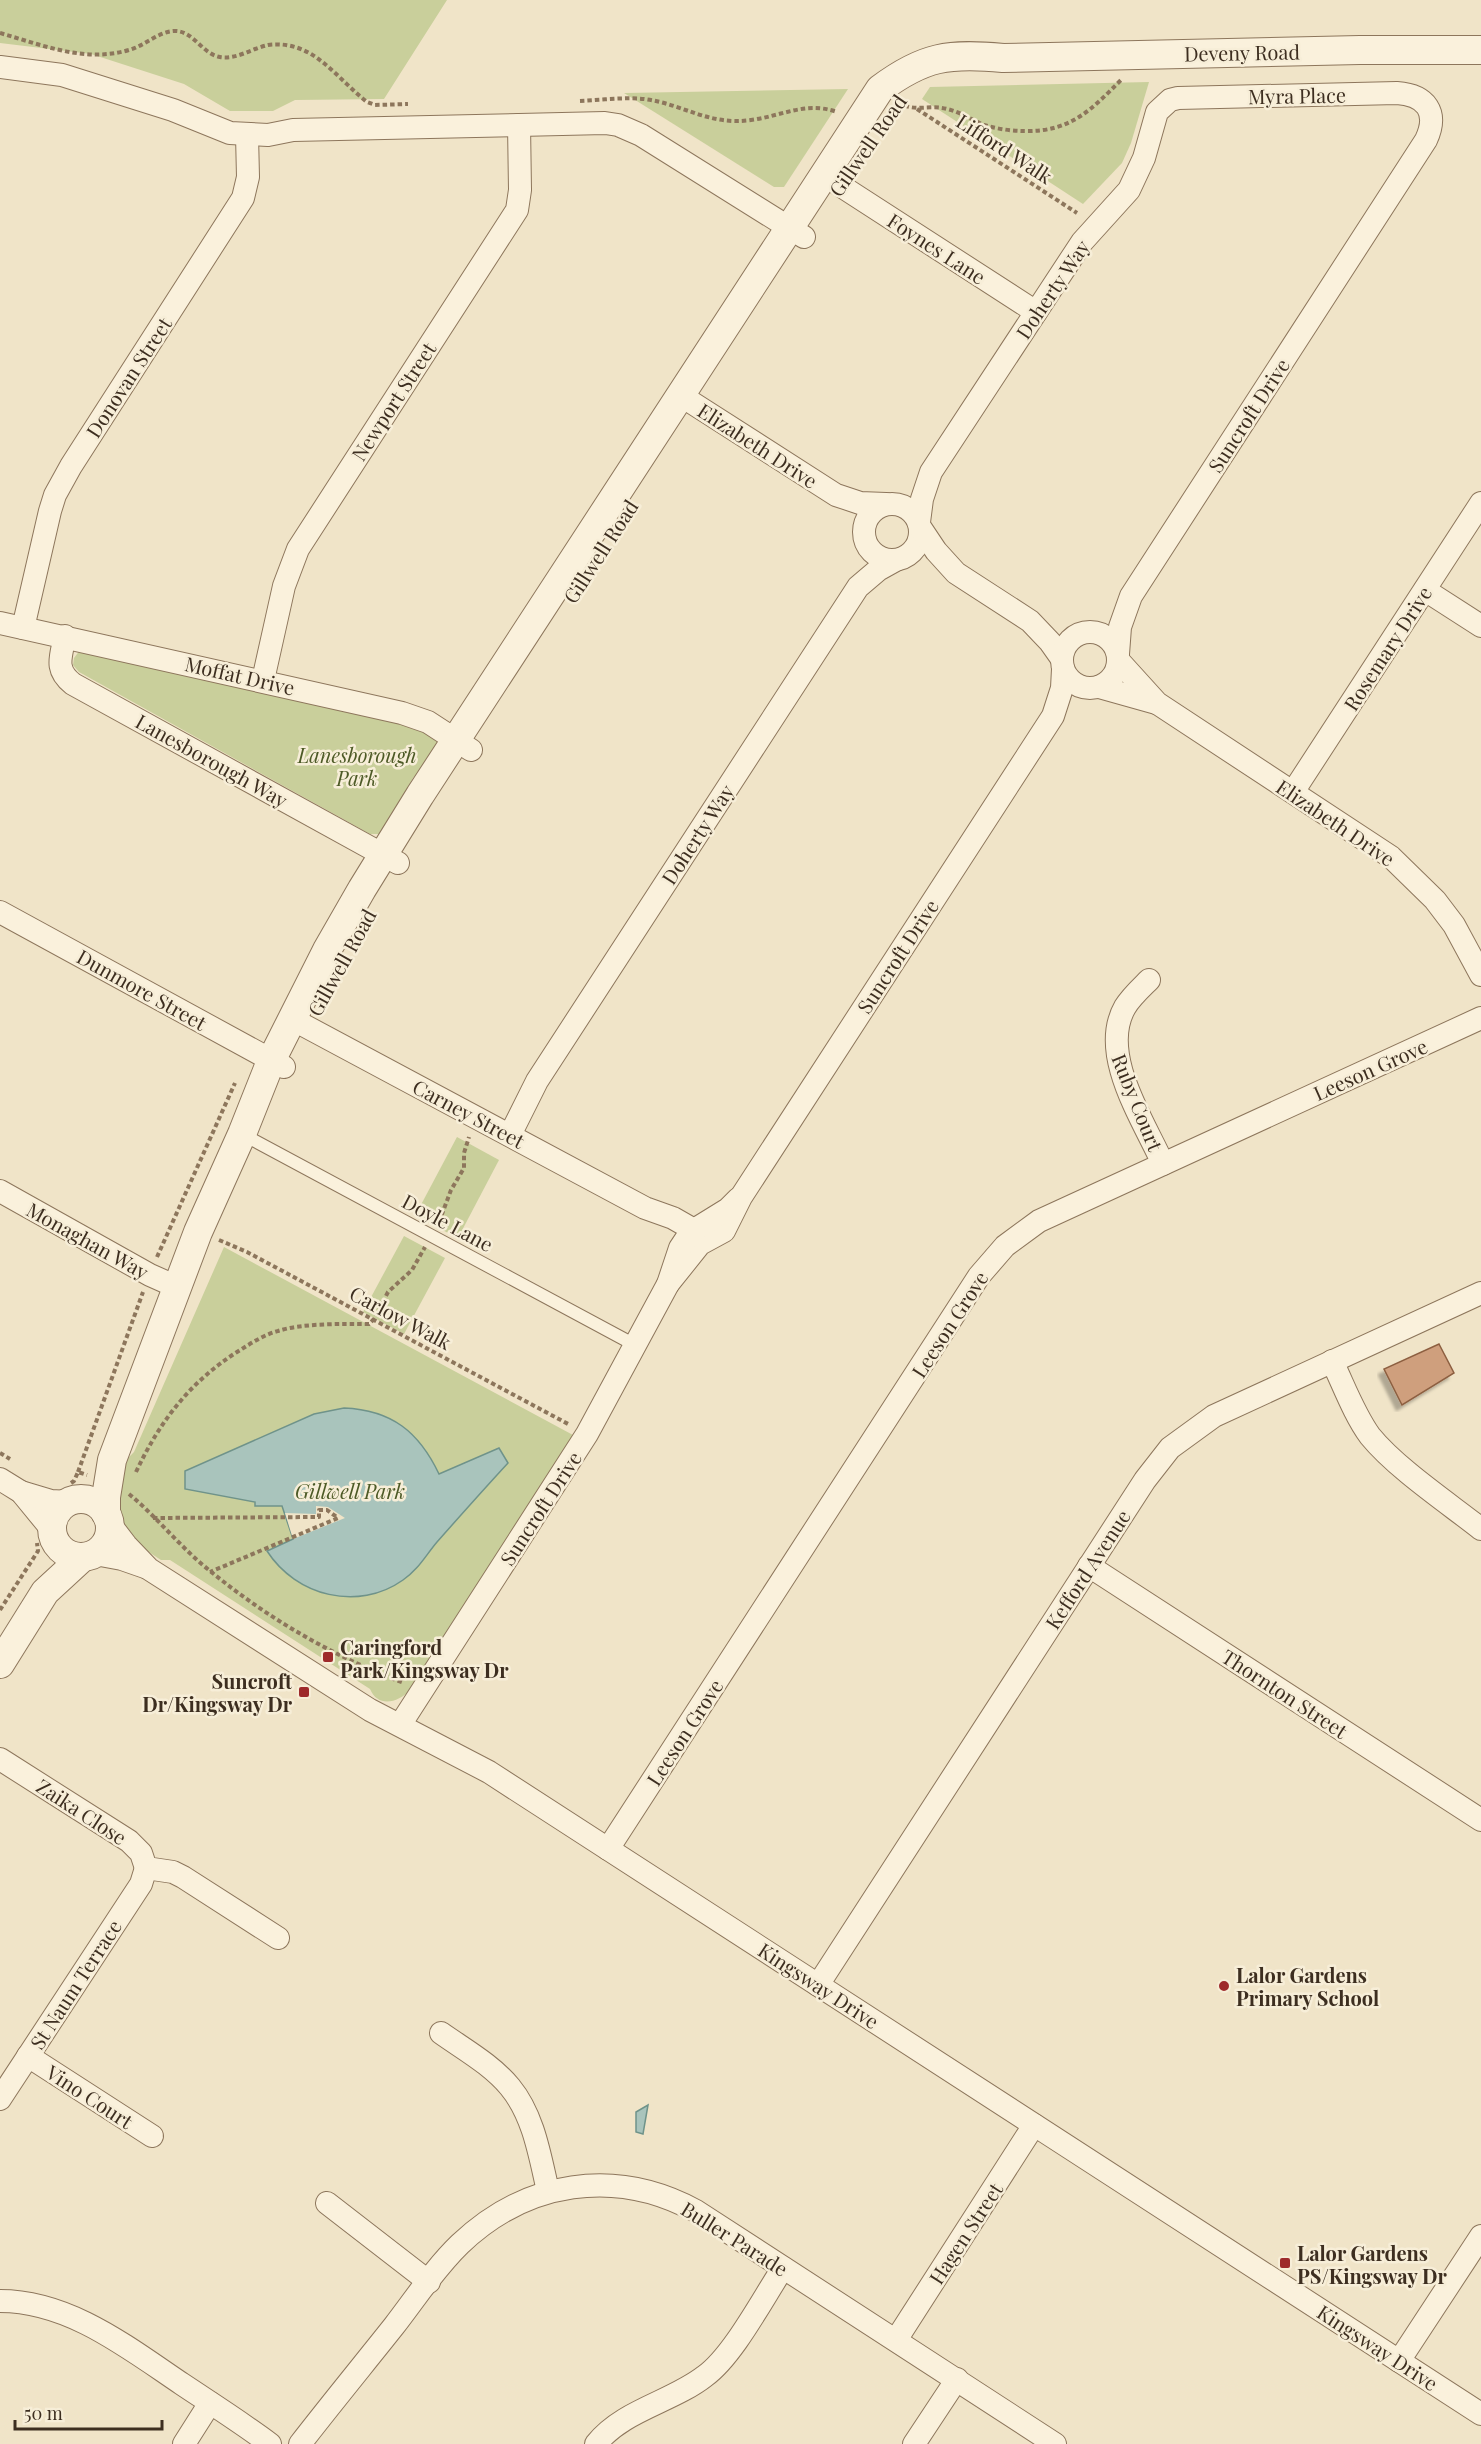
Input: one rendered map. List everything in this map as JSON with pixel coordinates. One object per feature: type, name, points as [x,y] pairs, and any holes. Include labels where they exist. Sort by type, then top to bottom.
[{"type":"street","name":"Deveny Road","points":[[1003,58],[1360,50],[1481,50]]},
{"type":"street","name":"Gillwell Road","points":[[48,1535],[57,1513],[92,1484],[177,1287],[198,1232],[242,1134],[268,1059],[299,1022],[390,859],[797,232],[880,89],[910,68],[928,60],[968,55],[1003,58]]},
{"type":"street","name":"Gillwell Road","points":[[797,232],[905,104],[908,87],[926,75],[944,68],[1003,58]]},
{"type":"street","points":[[0,67],[62,75],[173,110],[219,130],[247,135],[268,135],[293,130],[605,123],[631,129],[797,232]]},
{"type":"street","name":"Myra Place","points":[[1163,105],[1178,98],[1397,93],[1416,96],[1428,107],[1432,123],[1426,140],[1365,234]]},
{"type":"street","name":"Doherty Way","points":[[920,525],[922,499],[931,472],[1082,242],[1129,190],[1144,158],[1157,112],[1163,105]]},
{"type":"street","name":"Newport Street","points":[[263,680],[289,567],[298,549],[517,210],[520,190],[519,125]]},
{"type":"street","name":"Donovan Street","points":[[23,628],[55,495],[71,466],[243,198],[248,177],[247,135]]},
{"type":"street","name":"Foynes Lane","points":[[838,184],[1036,312]]},
{"type":"street","name":"Suncroft Drive","points":[[1118,657],[1120,627],[1131,596],[1365,234]]},
{"type":"street","name":"Elizabeth Drive","points":[[688,400],[836,495],[853,513],[864,535]]},
{"type":"street","name":"Doherty Way","points":[[888,504],[931,472]]},
{"type":"street","name":"Elizabeth Drive","points":[[836,495],[860,503],[888,504]]},
{"type":"street","name":"Rosemary Drive","points":[[1293,792],[1481,503]]},
{"type":"street","points":[[956,573],[898,560],[885,560],[876,555],[868,548],[864,535],[867,518],[878,507],[888,504],[907,508],[936,551],[956,573],[1030,621],[1058,631],[1102,634],[1109,639],[1118,657],[1113,677],[1095,688],[1074,683],[1050,642],[1030,621]]},
{"type":"street","points":[[898,560],[908,556],[919,543],[920,525]]},
{"type":"street","name":"Doherty Way","points":[[858,587],[863,563],[864,535]]},
{"type":"street","name":"Doherty Way","points":[[504,1132],[521,1097],[537,1081],[858,587],[878,570],[898,560]]},
{"type":"street","points":[[1425,590],[1481,626]]},
{"type":"street","name":"Suncroft Drive","points":[[1082,633],[1107,618],[1131,596]]},
{"type":"street","name":"Moffat Drive","points":[[0,623],[263,680],[420,718],[464,745]]},
{"type":"street","points":[[1062,664],[1066,644],[1082,633]]},
{"type":"street","name":"Lanesborough Way","points":[[65,636],[60,667],[65,678],[73,684],[390,859]]},
{"type":"street","name":"Elizabeth Drive","points":[[1118,657],[1157,703],[1368,840],[1412,876],[1454,925],[1481,975]]},
{"type":"street","name":"Suncroft Drive","points":[[400,1725],[587,1434],[668,1284],[680,1248],[741,1197],[1053,716],[1062,688],[1062,664]]},
{"type":"street","name":"Suncroft Drive","points":[[1053,716],[1095,688]]},
{"type":"street","name":"Elizabeth Drive","points":[[1095,688],[1157,703]]},
{"type":"street","name":"Dunmore Street","points":[[0,912],[268,1059]]},
{"type":"street","name":"Ruby Court","points":[[1149,980],[1125,1006],[1116,1032],[1116,1048],[1126,1084],[1163,1164]]},
{"type":"street","name":"Leeson Grove","points":[[608,1849],[991,1260],[1021,1232],[1039,1221],[1481,1018]]},
{"type":"street","name":"Carney Street","points":[[299,1022],[645,1208],[674,1218],[693,1238]]},
{"type":"street","name":"Monaghan Way","points":[[0,1191],[150,1275],[177,1287]]},
{"type":"street","name":"Kefford Avenue","points":[[818,1985],[1156,1464],[1187,1434],[1214,1416],[1481,1293]]},
{"type":"street","points":[[1332,1361],[1370,1436],[1401,1466],[1481,1529]]},
{"type":"street","points":[[0,1479],[21,1492],[51,1501],[92,1484],[94,1502],[108,1519],[107,1541],[45,1592]]},
{"type":"street","points":[[21,1492],[48,1535],[66,1553],[89,1555]]},
{"type":"street","name":"Kingsway Drive","points":[[108,1519],[126,1545],[149,1569]]},
{"type":"street","points":[[0,1664],[45,1592],[53,1563],[48,1535]]},
{"type":"street","name":"Kingsway Drive","points":[[89,1555],[122,1559],[149,1569],[343,1694],[489,1772],[1481,2414]]},
{"type":"street","name":"Thornton Street","points":[[1089,1566],[1481,1820]]},
{"type":"street","name":"Zaika Close","points":[[0,1759],[129,1841],[141,1852],[146,1868]]},
{"type":"street","points":[[146,1868],[172,1872],[183,1877],[278,1938]]},
{"type":"street","name":"St Naum Terrace","points":[[0,2099],[141,1884],[146,1868]]},
{"type":"street","points":[[441,2033],[489,2066],[520,2100],[536,2142],[548,2192]]},
{"type":"street","name":"Vino Court","points":[[28,2056],[152,2136]]},
{"type":"street","name":"Hagen Street","points":[[896,2340],[1034,2126]]},
{"type":"street","name":"Buller Parade","points":[[300,2444],[458,2246],[476,2230],[511,2206],[548,2192],[580,2186],[607,2185],[632,2187],[658,2194],[696,2211],[1055,2444]]},
{"type":"street","points":[[327,2203],[429,2282]]},
{"type":"street","points":[[1400,2361],[1481,2236]]},
{"type":"street","points":[[596,2444],[610,2430],[690,2387],[716,2368],[783,2268]]},
{"type":"street","points":[[0,2301],[42,2306],[69,2315],[138,2355],[270,2444]]},
{"type":"street","points":[[914,2444],[957,2379]]},
{"type":"street","points":[[184,2444],[210,2403]]},
{"type":"lane","name":"Doyle Lane","points":[[242,1134],[635,1345]]},
{"type":"path","points":[[0,33],[75,54],[89,55],[131,50],[166,32],[176,30],[183,32],[212,55],[221,58],[231,58],[270,45],[284,45],[319,58],[367,102],[375,105],[412,104]]},
{"type":"path","points":[[905,104],[945,108],[985,125],[1001,128],[1038,131],[1054,129],[1069,123],[1096,105],[1127,75]]},
{"type":"path","points":[[578,101],[643,99],[712,120],[728,122],[753,120],[805,107],[825,108],[837,112]]},
{"type":"path","points":[[831,120],[842,103]]},
{"type":"path","name":"Lifford Walk","points":[[905,104],[1077,213]]},
{"type":"path","points":[[92,1484],[150,1275],[268,1059]]},
{"type":"path","name":"Carlow Walk","points":[[198,1232],[247,1252],[587,1434]]},
{"type":"path","points":[[92,1484],[152,1439],[192,1386],[228,1358],[265,1335],[279,1330],[369,1324],[375,1319]]},
{"type":"path","points":[[0,1453],[19,1465]]},
{"type":"path","points":[[92,1484],[153,1518],[210,1572],[232,1589],[327,1650],[357,1665],[407,1684],[420,1693]]},
{"type":"path","points":[[153,1518],[319,1517],[319,1510],[327,1510],[338,1518],[210,1572]]},
{"type":"path","points":[[0,1610],[48,1535]]},
{"type":"green space","points":[[0,0],[447,0],[384,99],[295,100],[273,111],[230,111],[184,84],[91,54],[0,43]]},
{"type":"green space","points":[[1149,82],[1131,143],[1122,163],[1083,204],[922,99],[930,87]]},
{"type":"green space","points":[[848,89],[784,187],[774,187],[624,93]]},
{"type":"green space","name":"Lanesborough Park","points":[[80,650],[412,723],[437,741],[439,749],[413,778],[383,834],[370,834],[79,672],[73,665],[74,658]]},
{"type":"green space","points":[[457,1137],[499,1160],[458,1238],[415,1216]]},
{"type":"green space","points":[[404,1236],[445,1258],[404,1334],[363,1312]]},
{"type":"green space","name":"Gillwell Park","points":[[224,1247],[573,1435],[410,1690],[400,1698],[388,1702],[378,1699],[370,1689],[170,1560],[161,1560],[138,1545],[120,1521],[117,1507],[124,1462],[134,1452]]},
{"type":"water","points":[[344,1408],[376,1413],[402,1426],[422,1446],[439,1474],[499,1448],[508,1463],[408,1576],[385,1590],[348,1597],[311,1588],[294,1579],[267,1551],[293,1539],[282,1506],[255,1506],[255,1502],[185,1489],[185,1471],[314,1414]]},
{"type":"water","points":[[648,2105],[643,2134],[636,2132],[636,2112]]},
{"type":"pier","points":[[316,1506],[328,1507],[345,1518],[293,1539],[285,1513],[316,1514]]},
{"type":"building","points":[[1439,1344],[1454,1373],[1402,1405],[1384,1369]]},
{"type":"place","name":"Caringford Park/Kingsway Dr","points":[[328,1657]]},
{"type":"place","name":"Suncroft Dr/Kingsway Dr","points":[[304,1692]]},
{"type":"place","name":"Lalor Gardens Primary School","points":[[1224,1986]]},
{"type":"place","name":"Lalor Gardens PS/Kingsway Dr","points":[[1285,2263]]}]
